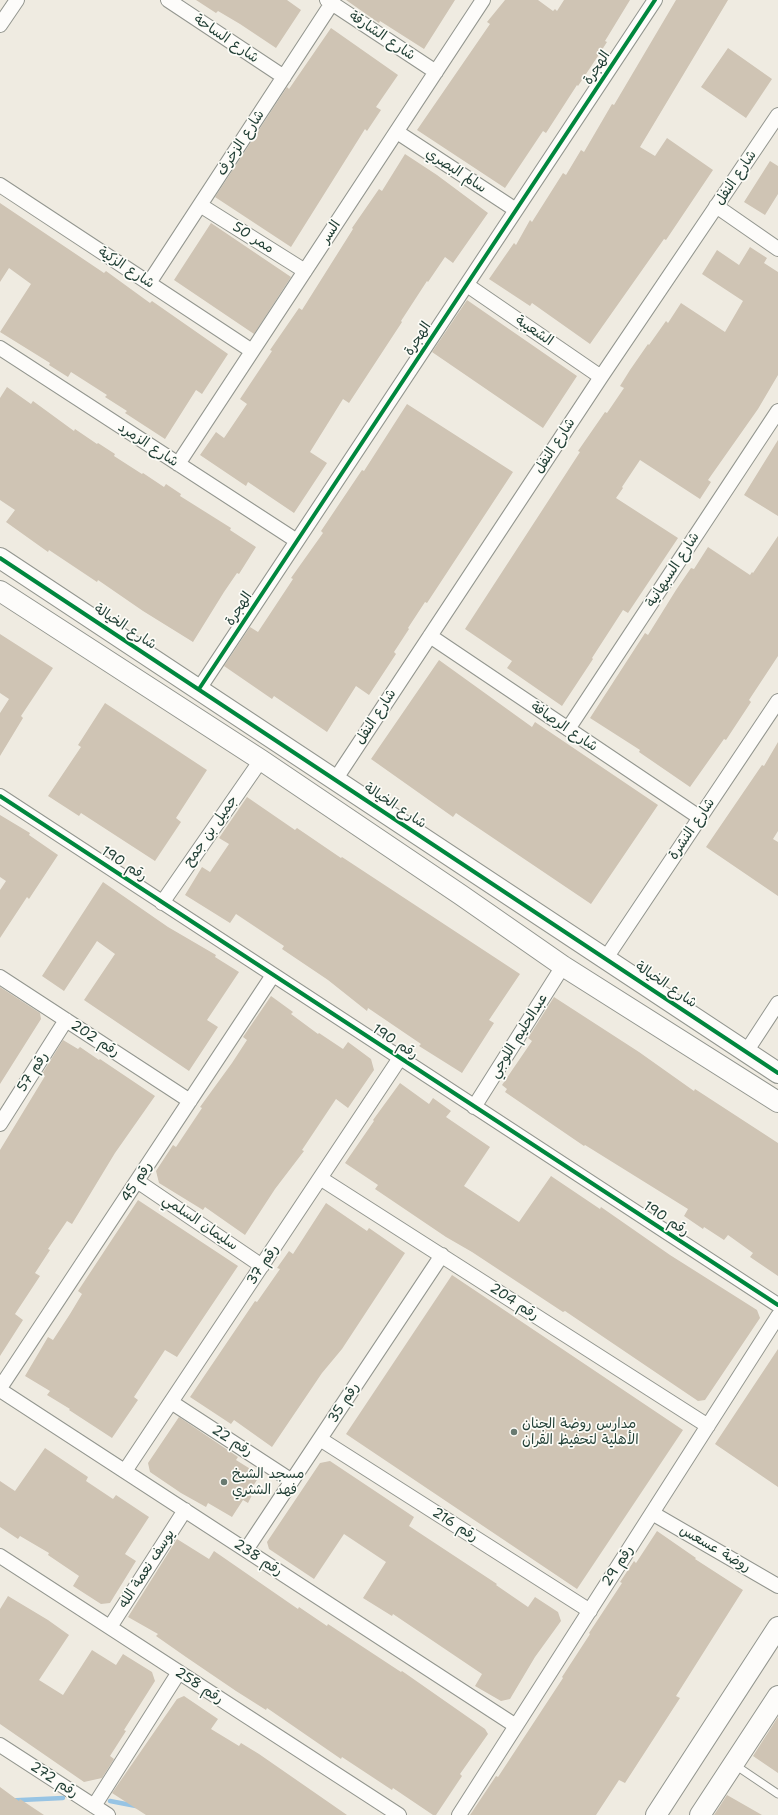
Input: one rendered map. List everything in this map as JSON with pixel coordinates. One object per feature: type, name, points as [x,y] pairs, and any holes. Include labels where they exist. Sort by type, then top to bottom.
[{"type":"street","points":[[0,25],[17,0]]},
{"type":"street","name":"شارع الساحة","points":[[168,0],[284,77]]},
{"type":"street","name":"السر","points":[[178,464],[483,0]]},
{"type":"street","name":"الهجرة","points":[[200,689],[655,0]]},
{"type":"street","name":"شارع الزخرف","points":[[149,283],[284,77],[330,2]]},
{"type":"street","name":"شارع الشارقة","points":[[330,2],[436,72]]},
{"type":"street","name":"شارع النفل","points":[[335,780],[601,377],[778,115]]},
{"type":"street","name":"سالم البصري","points":[[397,132],[516,210]]},
{"type":"street","name":"شارع الزكية","points":[[0,185],[252,351]]},
{"type":"street","name":"ممر 50","points":[[200,205],[305,271]]},
{"type":"street","points":[[716,206],[778,249]]},
{"type":"street","name":"الشعيبة","points":[[467,285],[601,377]]},
{"type":"street","name":"شارع الزمرد","points":[[0,348],[297,541]]},
{"type":"street","name":"شارع السبهانية","points":[[568,729],[778,411]]},
{"type":"street","name":"شارع الخيالة","points":[[0,558],[778,1073]]},
{"type":"street","points":[[0,591],[261,760],[517,933],[563,966],[778,1102]]},
{"type":"street","name":"شارع الرصافة","points":[[430,636],[699,817]]},
{"type":"street","name":"شارع النشرة","points":[[606,958],[778,700]]},
{"type":"street","name":"جميل بن جمح","points":[[162,903],[261,760]]},
{"type":"street","name":"رقم 190","points":[[0,796],[778,1305]]},
{"type":"street","points":[[461,895],[475,899],[482,894],[486,888],[476,873]]},
{"type":"street","points":[[517,933],[507,921],[505,915],[510,907],[522,907],[540,916]]},
{"type":"street","name":"عبدالحليم اللوجي","points":[[474,1107],[563,966]]},
{"type":"street","name":"رقم 202","points":[[0,976],[190,1101]]},
{"type":"street","name":"رقم 45","points":[[0,1389],[273,976]]},
{"type":"street","points":[[746,1052],[778,1003]]},
{"type":"street","name":"رقم 57","points":[[0,1124],[66,1020]]},
{"type":"street","name":"رقم 37","points":[[125,1471],[400,1058]]},
{"type":"street","name":"رقم 204","points":[[320,1178],[708,1426]]},
{"type":"street","name":"سليمان السلمي","points":[[137,1182],[262,1266]]},
{"type":"street","name":"رقم 35","points":[[246,1550],[442,1256]]},
{"type":"street","name":"رقم 29","points":[[459,1815],[778,1316]]},
{"type":"street","name":"رقم 238","points":[[0,1389],[516,1726]]},
{"type":"street","name":"رقم 22","points":[[171,1402],[292,1481]]},
{"type":"street","name":"رقم 216","points":[[320,1439],[590,1610]]},
{"type":"street","name":"يوسف نعمة الله","points":[[110,1627],[185,1510]]},
{"type":"street","name":"روضة عسعس","points":[[652,1513],[778,1586]]},
{"type":"street","name":"رقم 258","points":[[0,1556],[399,1815]]},
{"type":"street","points":[[656,1815],[778,1628]]},
{"type":"street","points":[[94,1806],[179,1672]]},
{"type":"street","points":[[700,1815],[778,1696]]},
{"type":"street","name":"رقم 272","points":[[0,1745],[108,1815]]},
{"type":"lane","points":[[733,1763],[778,1794]]},
{"type":"building","points":[[196,0],[287,0],[301,10],[276,48],[240,24],[218,11],[216,13]]},
{"type":"building","points":[[346,0],[455,0],[424,49],[380,21],[379,23]]},
{"type":"building","points":[[505,0],[538,0],[553,11],[555,9],[557,11],[564,0],[630,0],[596,59],[546,133],[543,131],[505,188],[417,130],[490,24],[487,22]]},
{"type":"building","points":[[676,0],[728,0],[640,147],[655,156],[667,138],[713,170],[666,240],[664,239],[590,344],[532,303],[530,306],[489,279],[514,243],[516,245],[530,220],[532,222],[563,173],[566,175],[581,150],[584,152],[612,104],[614,105]]},
{"type":"building","points":[[331,28],[398,75],[376,107],[381,110],[367,131],[365,129],[291,247],[215,197],[287,87],[289,89]]},
{"type":"building","points":[[728,48],[772,79],[746,118],[701,87]]},
{"type":"building","points":[[405,154],[437,175],[488,213],[453,263],[445,257],[428,282],[427,281],[349,403],[343,399],[310,452],[327,463],[294,513],[248,482],[246,486],[200,455],[216,432],[224,438],[247,404],[240,399],[272,351],[270,350],[299,308],[302,310],[353,229],[352,228],[379,189],[382,191]]},
{"type":"building","points":[[770,161],[778,166],[778,194],[765,215],[744,202]]},
{"type":"building","points":[[0,203],[104,273],[106,271],[150,303],[152,301],[228,354],[202,394],[196,390],[165,439],[125,413],[127,411],[105,397],[107,395],[71,372],[68,377],[49,365],[50,363],[0,332],[31,284],[9,268],[0,282]]},
{"type":"building","points":[[211,223],[291,277],[254,334],[174,280]]},
{"type":"building","points":[[750,247],[767,258],[764,263],[778,272],[778,375],[758,409],[708,480],[711,482],[700,499],[640,460],[622,487],[623,488],[616,498],[678,538],[628,613],[623,610],[562,706],[507,668],[512,661],[465,629],[580,452],[578,451],[624,388],[620,386],[630,370],[666,321],[668,323],[681,303],[725,332],[743,301],[702,274],[717,250],[739,265]]},
{"type":"building","points":[[467,300],[577,376],[543,428],[432,352]]},
{"type":"building","points":[[7,387],[31,404],[33,401],[74,431],[75,429],[97,444],[98,443],[115,454],[114,456],[142,474],[143,473],[164,487],[166,484],[181,494],[180,496],[231,528],[230,530],[256,547],[239,574],[237,573],[224,592],[193,642],[143,611],[98,580],[97,582],[49,550],[48,552],[6,522],[15,510],[0,500],[0,398]]},
{"type":"building","points":[[407,404],[513,472],[427,603],[425,602],[408,628],[409,629],[394,652],[396,654],[369,695],[356,686],[327,732],[274,696],[272,699],[224,666],[250,627],[258,632],[293,579],[291,578],[323,533],[321,531],[362,470],[364,471]]},
{"type":"building","points":[[778,440],[778,516],[744,495]]},
{"type":"building","points":[[778,536],[778,656],[749,700],[751,702],[726,740],[724,739],[690,787],[639,752],[640,750],[590,718],[645,633],[648,635],[691,568],[694,569],[708,547],[750,575],[752,572],[753,573]]},
{"type":"building","points":[[0,634],[53,668],[21,716],[23,718],[0,756],[0,713],[9,699],[0,693]]},
{"type":"building","points":[[439,660],[532,727],[535,722],[658,805],[591,904],[456,813],[453,817],[371,759]]},
{"type":"building","points":[[105,703],[207,770],[176,818],[181,822],[155,861],[81,813],[79,816],[48,796],[81,747],[78,745]]},
{"type":"building","points":[[778,742],[778,831],[773,839],[778,842],[778,896],[706,847],[762,765],[764,766]]},
{"type":"building","points":[[247,797],[295,830],[297,828],[520,974],[489,1020],[494,1023],[462,1073],[419,1046],[421,1044],[368,1008],[367,1011],[328,980],[282,949],[284,946],[236,914],[230,923],[185,895],[202,867],[210,872],[229,844],[219,838]]},
{"type":"building","points":[[0,815],[30,833],[29,835],[58,855],[29,899],[27,897],[0,938],[0,890],[6,881],[0,877]]},
{"type":"building","points":[[103,882],[168,927],[216,955],[215,957],[239,972],[207,1020],[218,1027],[189,1071],[84,1000],[115,954],[97,941],[64,991],[42,976]]},
{"type":"building","points":[[0,987],[40,1013],[41,1019],[0,1084]]},
{"type":"building","points":[[271,996],[293,1012],[291,1014],[318,1034],[319,1033],[343,1049],[348,1042],[371,1059],[374,1070],[348,1108],[336,1099],[302,1150],[304,1151],[275,1189],[245,1235],[205,1207],[203,1210],[159,1183],[156,1171],[173,1145],[176,1147],[202,1108],[200,1107],[232,1063],[247,1040],[243,1037]]},
{"type":"building","points":[[554,997],[639,1052],[694,1091],[695,1089],[778,1143],[778,1276],[750,1257],[753,1253],[728,1235],[724,1240],[704,1227],[703,1229],[684,1216],[688,1209],[585,1145],[584,1146],[505,1092],[507,1089],[502,1085],[532,1041],[528,1038]]},
{"type":"building","points":[[63,1040],[78,1049],[80,1047],[99,1060],[100,1059],[155,1096],[115,1153],[72,1224],[67,1221],[48,1249],[50,1250],[35,1273],[40,1276],[15,1314],[23,1320],[0,1356],[0,1150],[45,1076],[42,1074]]},
{"type":"building","points":[[400,1083],[429,1104],[433,1098],[451,1111],[446,1117],[490,1147],[464,1186],[519,1222],[551,1176],[600,1209],[601,1207],[670,1255],[757,1310],[760,1318],[705,1400],[698,1401],[565,1311],[563,1312],[472,1252],[446,1237],[375,1189],[378,1185],[345,1163],[374,1121],[373,1120]]},
{"type":"building","points":[[138,1200],[238,1266],[177,1357],[165,1350],[134,1397],[138,1400],[112,1438],[47,1395],[50,1391],[25,1376],[48,1337],[53,1340],[70,1314],[82,1294],[78,1291]]},
{"type":"building","points":[[326,1203],[367,1231],[369,1228],[405,1253],[342,1349],[322,1373],[272,1447],[234,1420],[231,1424],[190,1397],[255,1301],[257,1302],[280,1269],[277,1268],[289,1251],[293,1254]]},
{"type":"building","name":"مدارس روضة الجنان الأهلية لتحفيظ القران","points":[[452,1275],[683,1430],[577,1589],[346,1434]]},
{"type":"building","points":[[778,1349],[778,1487],[715,1444]]},
{"type":"building","points":[[179,1417],[238,1457],[236,1460],[260,1475],[250,1491],[253,1493],[248,1503],[243,1500],[232,1517],[208,1503],[206,1507],[181,1493],[150,1472],[148,1463]]},
{"type":"building","points":[[45,1448],[88,1477],[86,1481],[113,1499],[116,1495],[149,1517],[125,1554],[136,1561],[110,1603],[101,1604],[73,1586],[79,1576],[48,1555],[49,1553],[20,1536],[18,1539],[0,1527],[0,1481],[15,1491]]},
{"type":"building","points":[[330,1461],[414,1517],[409,1526],[497,1584],[496,1585],[528,1607],[535,1597],[558,1612],[561,1621],[535,1657],[510,1699],[501,1701],[475,1686],[482,1674],[393,1614],[392,1616],[363,1598],[386,1562],[344,1534],[314,1579],[269,1549],[267,1542],[320,1463]]},
{"type":"building","points":[[657,1531],[696,1558],[695,1559],[743,1590],[676,1696],[680,1698],[625,1783],[619,1780],[596,1815],[470,1815],[496,1776],[498,1777],[563,1678],[562,1677],[590,1634],[589,1633],[622,1583],[620,1582],[634,1561],[636,1563]]},
{"type":"building","points":[[177,1539],[209,1559],[214,1551],[298,1609],[299,1607],[327,1626],[328,1624],[401,1672],[402,1671],[485,1729],[488,1734],[460,1774],[462,1776],[436,1815],[433,1815],[393,1788],[392,1790],[342,1757],[341,1759],[267,1708],[266,1710],[186,1657],[156,1636],[158,1634],[128,1617]]},
{"type":"building","points":[[8,1596],[48,1620],[69,1635],[39,1680],[63,1695],[92,1650],[116,1665],[123,1654],[152,1672],[155,1681],[124,1730],[126,1731],[110,1756],[114,1759],[102,1778],[84,1782],[0,1724],[0,1609]]},
{"type":"building","points":[[184,1696],[218,1719],[211,1729],[239,1746],[241,1743],[259,1754],[347,1815],[146,1815],[112,1793],[177,1699]]},
{"type":"building","points":[[778,1717],[778,1773],[753,1756]]},
{"type":"building","points":[[0,1787],[19,1801],[20,1799],[44,1815],[0,1815]]},
{"type":"building","points":[[727,1795],[762,1815],[714,1815]]},
{"type":"waterway","points":[[0,1801],[63,1798]]},
{"type":"waterway","points":[[110,1801],[136,1806]]},
{"type":"cycle path","points":[[199,689],[655,0]]},
{"type":"cycle path","points":[[0,558],[778,1073]]},
{"type":"cycle path","points":[[0,796],[778,1305]]},
{"type":"place","name":"مدارس روضة الجنان الأهلية لتحفيظ القران","points":[[514,1432]]},
{"type":"place","name":"مسجد الشيخ فهد الشثري","points":[[224,1482]]}]
